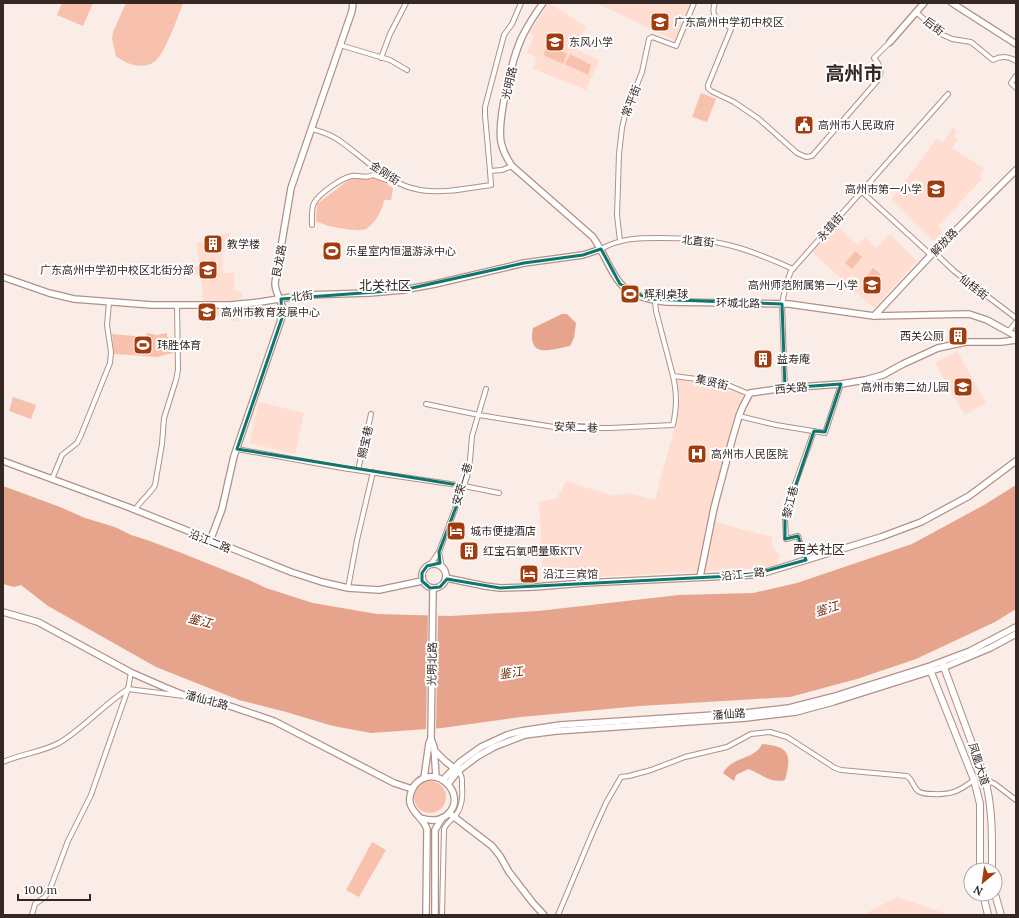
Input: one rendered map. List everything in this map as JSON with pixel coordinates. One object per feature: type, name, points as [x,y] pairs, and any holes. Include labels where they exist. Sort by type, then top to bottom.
[{"type":"main road","name":"凤凰大道","points":[[943,664],[985,779],[990,798],[992,820],[992,862]]},
{"type":"main road","name":"凤凰大道","points":[[930,669],[974,780],[980,804],[980,862]]},
{"type":"main road","points":[[985,902],[988,915]]},
{"type":"main road","points":[[997,902],[1001,915]]},
{"type":"street","name":"艮龙路","points":[[210,541],[222,509],[237,449],[282,318],[283,305],[276,292],[275,279],[284,236],[288,201],[296,172],[352,11],[353,3]]},
{"type":"street","points":[[381,58],[390,34],[406,3]]},
{"type":"street","points":[[512,166],[502,170],[490,170],[485,107],[504,35],[512,24],[522,3]]},
{"type":"street","name":"光明路","points":[[512,166],[504,152],[501,141],[501,123],[504,104],[518,47],[532,19],[543,3]]},
{"type":"street","name":"常平街","points":[[620,241],[617,222],[619,154],[625,115],[642,74],[649,39],[652,37],[676,46],[694,3]]},
{"type":"street","points":[[715,3],[712,10],[715,16],[731,29],[708,88],[711,91],[734,102],[759,119],[793,149],[806,157],[812,156],[878,80],[881,74],[880,67],[874,58],[924,3]]},
{"type":"street","points":[[952,3],[1016,44]]},
{"type":"street","name":"后街","points":[[916,12],[941,34],[952,39],[967,40],[994,60],[1001,56],[1016,60]]},
{"type":"street","points":[[340,45],[390,60],[407,70]]},
{"type":"street","points":[[1016,76],[1011,83],[1016,88]]},
{"type":"street","name":"永镇街","points":[[785,388],[782,304],[787,280],[793,269],[948,94]]},
{"type":"street","name":"金刚街","points":[[311,128],[336,138],[393,180],[415,189],[428,191],[491,185],[490,170]]},
{"type":"street","name":"环城北路","points":[[512,166],[589,232],[601,249],[620,284],[639,296],[655,301],[782,304],[874,316],[970,314],[987,320],[1016,336]]},
{"type":"street","name":"解放路","points":[[874,316],[932,253],[1016,170]]},
{"type":"street","points":[[312,225],[314,202],[324,192],[342,180],[354,176],[368,178],[373,175],[387,180],[393,180]]},
{"type":"street","name":"仙桂街","points":[[861,191],[932,253],[1016,318]]},
{"type":"street","name":"北直街","points":[[601,249],[620,241],[637,239],[669,238],[713,242],[738,247],[793,269]]},
{"type":"street","name":"北街","points":[[3,277],[67,298],[177,306],[230,305],[304,295],[370,293],[404,290],[524,263],[583,255],[601,249]]},
{"type":"street","points":[[655,301],[673,376]]},
{"type":"street","points":[[52,479],[62,455],[77,443],[81,435],[110,363],[111,352],[107,326],[109,302]]},
{"type":"street","points":[[135,510],[145,496],[153,490],[155,484],[162,444],[164,418],[178,370],[177,306]]},
{"type":"street","points":[[1009,331],[1016,322]]},
{"type":"street","name":"西关路","points":[[749,394],[785,388],[841,384],[883,375],[938,348],[966,342],[1001,342],[1016,340]]},
{"type":"street","name":"集贤街","points":[[673,376],[705,380],[730,386],[749,394]]},
{"type":"street","name":"安荣二巷","points":[[479,415],[560,428],[610,428],[673,425],[676,406],[676,393],[673,376]]},
{"type":"street","points":[[739,416],[776,425],[825,432],[841,384]]},
{"type":"street","name":"安荣一巷","points":[[430,565],[439,552],[464,486],[469,468],[472,436],[486,389]]},
{"type":"street","points":[[700,577],[714,508],[739,416],[749,394]]},
{"type":"street","points":[[426,404],[479,415]]},
{"type":"street","name":"赐宝巷","points":[[358,470],[371,414]]},
{"type":"street","name":"黎江巷","points":[[806,560],[798,536],[786,539],[785,517],[814,430]]},
{"type":"street","points":[[237,449],[499,493]]},
{"type":"street","name":"沿江二路","points":[[3,461],[135,510],[291,572],[348,588],[378,590],[422,581]]},
{"type":"street","name":"沿江一路","points":[[446,578],[500,588],[751,575],[778,569],[881,537],[921,522],[969,496],[1016,461]]},
{"type":"street","points":[[348,588],[357,540],[373,472]]},
{"type":"street","points":[[439,552],[442,568],[446,574],[445,582],[440,587],[433,589],[426,586],[421,577],[423,570],[430,565],[436,565],[442,568]]},
{"type":"street","name":"光明北路","points":[[433,589],[431,739],[434,750],[436,777]]},
{"type":"street","name":"潘仙北路","points":[[3,612],[38,622],[131,672],[186,696],[218,702],[274,721],[394,783],[412,789]]},
{"type":"street","name":"潘仙路","points":[[943,664],[1016,627]]},
{"type":"street","name":"潘仙路","points":[[446,782],[468,756],[495,740],[514,733],[560,724],[745,713],[789,708],[930,669],[990,648],[1016,634]]},
{"type":"street","points":[[32,915],[35,904],[45,897],[50,889],[68,841],[90,795],[128,689],[131,672]]},
{"type":"street","points":[[3,762],[52,746],[59,742],[128,689],[186,696]]},
{"type":"street","points":[[558,915],[606,803],[621,777],[651,770],[685,757],[727,747],[751,734],[770,732],[787,737],[830,766],[841,770],[908,776],[917,790],[923,793],[953,793],[961,790],[974,780]]},
{"type":"street","name":"光明北路","points":[[424,778],[429,743],[431,739]]},
{"type":"street","points":[[434,750],[461,774],[463,797],[460,809],[444,829],[442,915]]},
{"type":"street","points":[[426,915],[427,828],[415,812],[411,804],[410,794],[419,780],[436,777],[446,782],[452,789],[454,801],[449,812],[442,818],[435,830],[435,915]]},
{"type":"street","points":[[985,779],[995,784],[1016,800]]},
{"type":"street","points":[[449,812],[492,846],[500,856],[509,872],[544,915]]},
{"type":"street","points":[[421,818],[427,820],[442,818]]},
{"type":"highlighted area","points":[[601,249],[620,284],[648,299],[782,304],[785,388],[841,384],[825,432],[814,431],[785,517],[785,539],[798,536],[806,560],[751,575],[500,588],[447,579],[440,587],[430,588],[422,581],[422,573],[427,566],[440,563],[439,552],[464,486],[237,449],[282,318],[281,299],[403,290],[524,263],[583,255]]},
{"type":"shaded area","points":[[62,3],[93,3],[83,26],[57,15]]},
{"type":"shaded area","points":[[126,3],[183,3],[171,35],[162,52],[154,62],[144,66],[129,64],[116,56],[112,39],[113,32]]},
{"type":"shaded area","name":"东风小学","points":[[549,3],[586,27],[576,49],[599,60],[586,90],[533,69],[537,57],[527,53],[534,36],[529,33]]},
{"type":"shaded area","name":"广东高州中学初中校区","points":[[596,3],[691,3],[676,41]]},
{"type":"shaded area","points":[[548,45],[567,54],[563,64],[543,55]]},
{"type":"shaded area","points":[[570,54],[591,65],[588,75],[565,64]]},
{"type":"shaded area","points":[[701,93],[716,99],[707,122],[692,117]]},
{"type":"shaded area","name":"高州市第一小学","points":[[952,128],[957,130],[954,136],[958,138],[952,148],[985,169],[979,176],[982,179],[938,226],[943,232],[934,241],[892,199],[937,139],[943,143]]},
{"type":"shaded area","points":[[377,177],[393,189],[391,200],[384,200],[378,216],[369,227],[362,230],[349,230],[326,225],[316,221],[317,204],[346,182],[351,179],[369,179]]},
{"type":"shaded area","name":"高州师范附属第一小学","points":[[835,224],[858,245],[866,238],[876,248],[890,234],[917,261],[874,308],[811,251]]},
{"type":"shaded area","name":"广东高州中学初中校区北街分部","points":[[229,233],[230,244],[222,248],[223,273],[234,273],[235,291],[241,291],[242,301],[203,301],[201,274],[194,275],[193,267],[200,266],[196,243]]},
{"type":"shaded area","points":[[855,251],[862,257],[852,269],[845,263]]},
{"type":"shaded area","points":[[873,268],[881,274],[871,286],[863,280]]},
{"type":"shaded area","name":"广东高州中学初中校区北街分部","points":[[202,308],[238,308],[238,321],[231,321],[231,316],[202,316]]},
{"type":"shaded area","name":"玮胜体育","points":[[147,333],[157,335],[167,333],[167,337],[172,338],[173,353],[157,357],[114,354],[112,334],[145,337]]},
{"type":"shaded area","name":"高州市第二幼儿园","points":[[957,351],[986,403],[965,415],[935,363]]},
{"type":"shaded area","name":"高州市人民医院","points":[[678,379],[706,384],[743,394],[707,520],[772,537],[773,548],[780,556],[776,567],[543,580],[539,502],[557,498],[566,481],[613,496],[627,493],[655,500],[675,426],[680,396],[676,388]]},
{"type":"shaded area","points":[[13,397],[36,405],[31,419],[9,411]]},
{"type":"shaded area","points":[[259,402],[304,413],[295,454],[249,443]]},
{"type":"shaded area","points":[[427,781],[433,781],[442,785],[446,797],[442,809],[433,813],[427,813],[418,809],[414,800],[414,794],[418,785]]},
{"type":"shaded area","points":[[372,842],[386,850],[359,897],[346,890]]},
{"type":"shaded area","points":[[897,897],[949,915],[863,915]]},
{"type":"water","points":[[562,314],[567,314],[576,323],[574,338],[570,346],[549,350],[537,349],[532,338],[533,328]]},
{"type":"water","name":"鉴江","points":[[1016,485],[1016,609],[995,622],[916,659],[857,679],[790,697],[640,706],[521,717],[442,728],[371,733],[333,726],[239,700],[156,667],[48,606],[21,585],[14,587],[3,584],[3,486],[85,518],[115,527],[131,535],[179,552],[266,588],[313,603],[377,614],[450,616],[538,611],[679,595],[753,593],[797,583],[912,544],[984,505]]},
{"type":"water","points":[[762,744],[778,747],[787,753],[788,764],[785,780],[775,781],[748,769],[736,775],[734,781],[723,773],[732,764],[754,753]]},
{"type":"pier","points":[[428,613],[438,614],[436,731],[426,732]]},
{"type":"place","name":"广东高州中学初中校区","points":[[660,22]]},
{"type":"place","name":"东风小学","points":[[555,42]]},
{"type":"place","name":"高州市人民政府","points":[[804,125]]},
{"type":"place","name":"高州市第一小学","points":[[936,189]]},
{"type":"place","name":"教学楼","points":[[213,244]]},
{"type":"place","name":"乐星室内恒温游泳中心","points":[[332,251]]},
{"type":"place","name":"广东高州中学初中校区北街分部","points":[[208,270]]},
{"type":"place","name":"高州师范附属第一小学","points":[[872,285]]},
{"type":"place","name":"辉利桌球","points":[[630,294]]},
{"type":"place","name":"高州市教育发展中心","points":[[207,312]]},
{"type":"place","name":"西关公厕","points":[[958,336]]},
{"type":"place","name":"玮胜体育","points":[[143,345]]},
{"type":"place","name":"益寿庵","points":[[763,359]]},
{"type":"place","name":"高州市第二幼儿园","points":[[963,387]]},
{"type":"place","name":"高州市人民医院","points":[[697,454]]},
{"type":"place","name":"城市便捷酒店","points":[[456,531]]},
{"type":"place","name":"红宝石氧吧量贩KTV","points":[[469,551]]},
{"type":"place","name":"沿江三宾馆","points":[[529,574]]},
{"type":"district","name":"高州市","points":[[854,73]]},
{"type":"district","name":"北关社区","points":[[385,285]]},
{"type":"district","name":"西关社区","points":[[819,549]]}]
